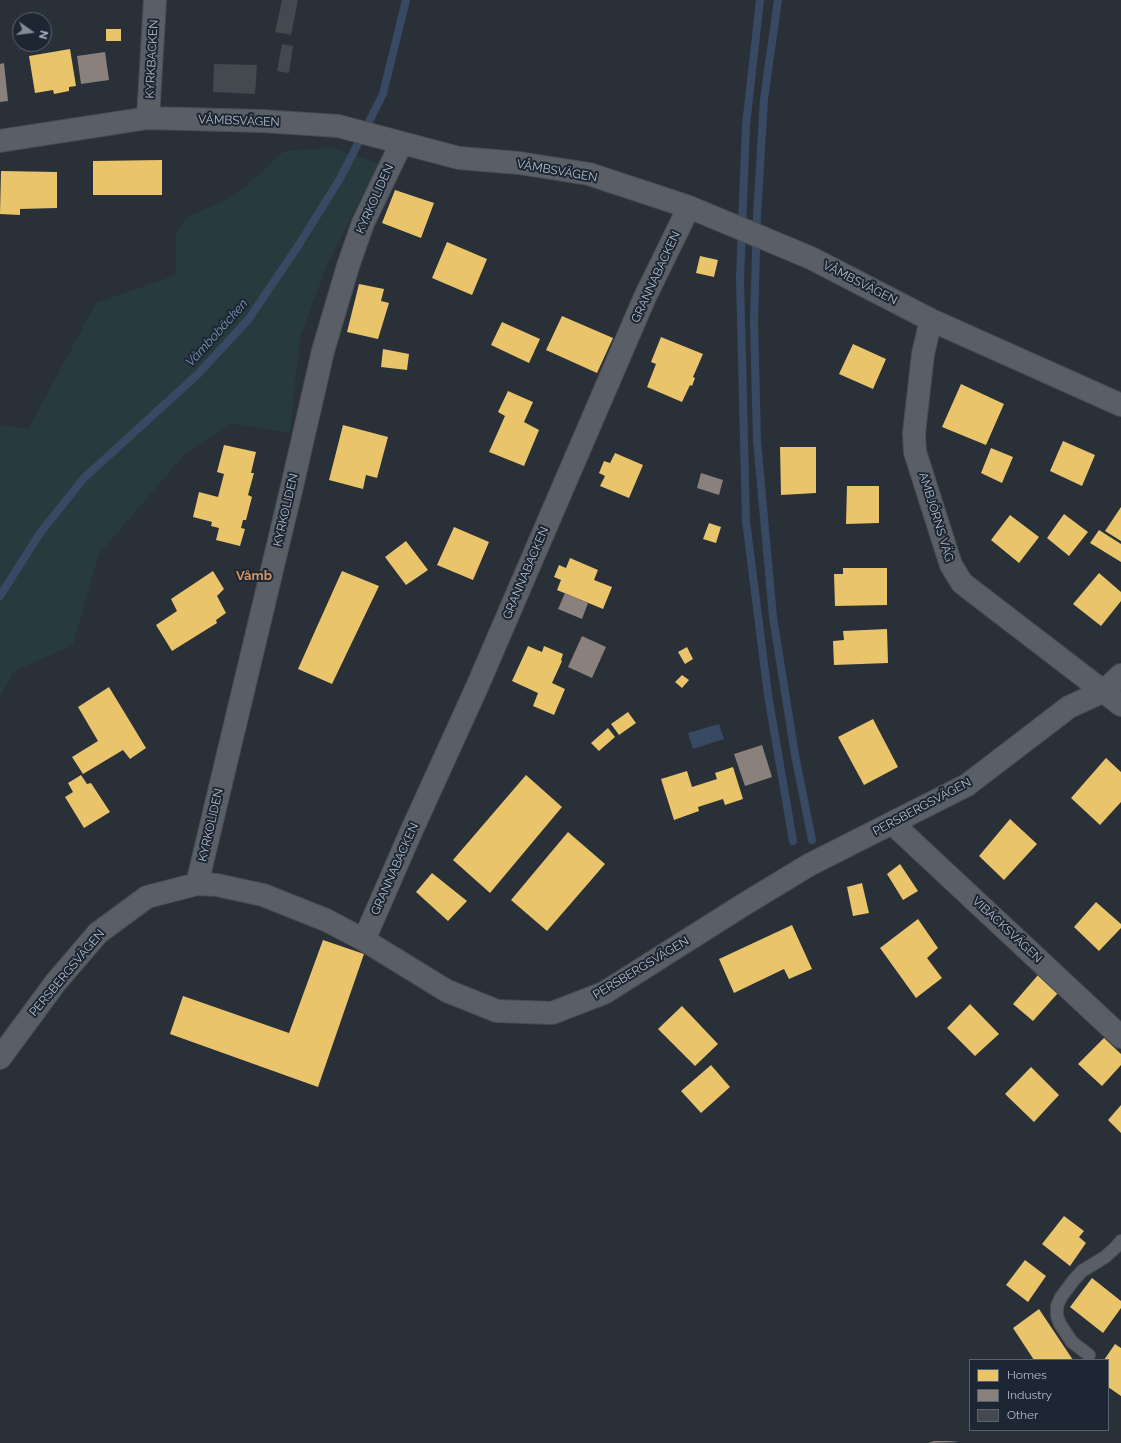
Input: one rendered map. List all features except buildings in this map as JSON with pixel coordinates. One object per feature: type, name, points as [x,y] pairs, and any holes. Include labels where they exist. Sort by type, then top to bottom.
[{"type":"street","name":"KYRKBACKEN","points":[[148,118],[155,0]]},
{"type":"street","name":"VÅMBSVÄGEN","points":[[0,141],[148,118],[262,121],[338,126],[459,158],[519,163],[589,174],[690,207],[811,258],[931,320],[1121,405]]},
{"type":"street","name":"KYRKOLIDEN","points":[[197,884],[323,351],[348,266],[363,223],[396,142]]},
{"type":"street","name":"GRANNABACKEN","points":[[364,940],[477,687],[646,297],[690,207]]},
{"type":"street","name":"AMBJÖRNS VÄG","points":[[931,320],[923,354],[914,433],[915,452],[950,565],[962,583],[1121,704]]},
{"type":"street","name":"PERSBERGSVÄGEN","points":[[0,1058],[56,982],[98,933],[147,897],[197,884],[217,885],[263,895],[326,920],[364,940],[446,991],[497,1011],[552,1013],[604,993],[809,865],[893,824],[967,785],[1070,708],[1104,691],[1121,676]]},
{"type":"street","name":"VIBÄCKSVÄGEN","points":[[893,824],[1121,1037]]},
{"type":"lane","points":[[1089,1355],[1072,1342],[1060,1324],[1057,1316],[1057,1306],[1061,1297],[1082,1271],[1105,1257],[1121,1240]]},
{"type":"green space","points":[[331,148],[381,164],[364,192],[326,267],[300,338],[290,433],[231,423],[186,453],[99,554],[73,645],[14,671],[0,696],[0,425],[28,429],[96,303],[176,275],[176,232],[187,217],[224,201],[247,185],[284,151]]},
{"type":"water","points":[[719,724],[724,739],[693,749],[688,733]]},
{"type":"waterway","name":"Våmbobäcken","points":[[0,596],[40,533],[84,478],[198,374],[248,320],[298,246],[341,177],[383,94],[406,0]]},
{"type":"waterway","points":[[760,0],[746,125],[740,278],[746,521],[768,695],[793,841]]},
{"type":"waterway","points":[[778,0],[764,99],[757,216],[754,321],[757,441],[773,617],[795,755],[812,840]]},
{"type":"district","name":"Våmb","points":[[254,576]]}]
